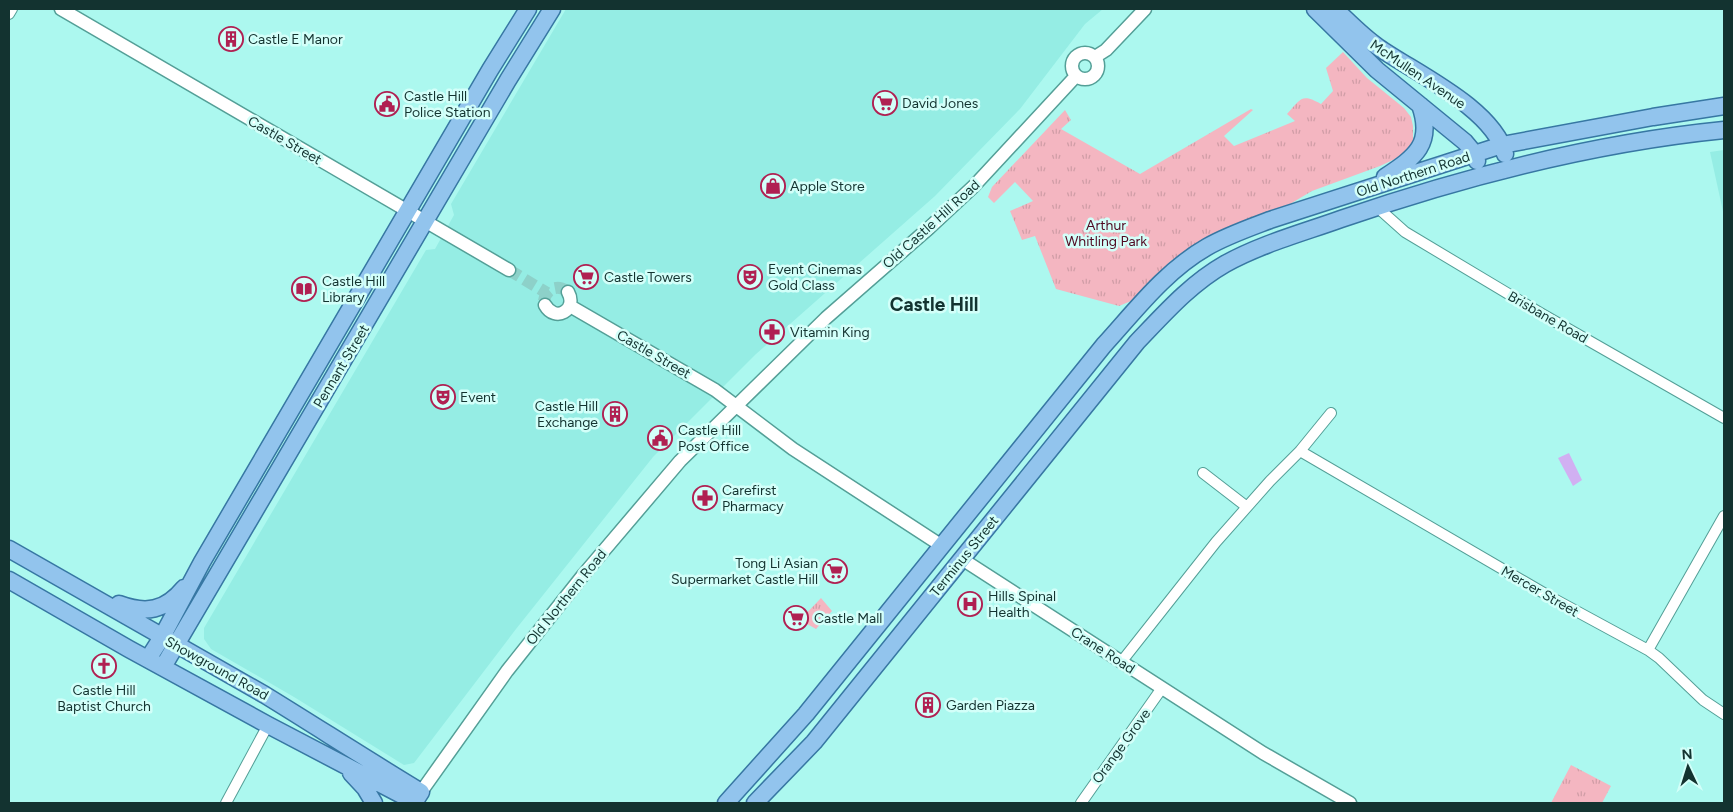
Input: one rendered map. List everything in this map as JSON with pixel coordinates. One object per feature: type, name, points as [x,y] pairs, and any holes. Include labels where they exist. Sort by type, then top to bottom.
[{"type":"main road","name":"Pennant Street","points":[[169,641],[202,562],[490,70],[528,9]]},
{"type":"main road","name":"Pennant Street","points":[[169,641],[426,221],[508,80],[552,9]]},
{"type":"main road","name":"McMullen Avenue","points":[[1315,9],[1377,70],[1465,142],[1475,154],[1481,176]]},
{"type":"main road","name":"McMullen Avenue","points":[[1335,9],[1377,47],[1437,83],[1476,114],[1495,134],[1502,145],[1508,168]]},
{"type":"main road","points":[[1377,207],[1370,202],[1364,190],[1403,165],[1422,144],[1426,130],[1420,105]]},
{"type":"main road","name":"Old Northern Road","points":[[1132,313],[1154,289],[1180,266],[1206,248],[1237,232],[1270,220],[1502,145],[1724,106]]},
{"type":"main road","name":"Old Northern Road","points":[[1171,306],[1198,283],[1225,264],[1254,250],[1377,207],[1508,168],[1621,143],[1724,130]]},
{"type":"main road","name":"Terminus Street","points":[[755,803],[814,742],[1121,360],[1171,306]]},
{"type":"main road","name":"Terminus Street","points":[[726,803],[806,714],[1132,313]]},
{"type":"main road","points":[[1104,346],[1121,360]]},
{"type":"main road","name":"Crane Road","points":[[942,546],[962,559]]},
{"type":"main road","name":"Showground Road","points":[[9,549],[265,695],[350,749],[416,799]]},
{"type":"main road","points":[[73,586],[131,608],[149,610],[174,599],[202,562]]},
{"type":"main road","name":"Showground Road","points":[[9,580],[268,725],[342,764],[416,799]]},
{"type":"main road","points":[[148,659],[169,641]]},
{"type":"main road","points":[[163,667],[169,641]]},
{"type":"main road","points":[[342,764],[365,788],[374,803]]},
{"type":"street","points":[[9,14],[12,9]]},
{"type":"street","name":"Castle Street","points":[[61,9],[509,270]]},
{"type":"street","points":[[1095,57],[1106,50],[1145,9]]},
{"type":"street","points":[[1089,53],[1095,57],[1098,65],[1096,74],[1088,79],[1080,78],[1073,73],[1072,65],[1077,55],[1089,53]]},
{"type":"street","name":"Old Castle Hill Road","points":[[736,406],[826,318],[974,186],[1076,76]]},
{"type":"street","name":"Brisbane Road","points":[[1377,207],[1405,232],[1542,314],[1724,418]]},
{"type":"street","points":[[545,305],[548,310],[555,314],[564,312],[570,306],[571,299],[568,292]]},
{"type":"street","name":"Castle Street","points":[[570,306],[714,390],[736,406]]},
{"type":"street","name":"Crane Road","points":[[736,406],[793,449],[942,546]]},
{"type":"street","name":"Old Northern Road","points":[[416,799],[507,670],[584,574],[680,461],[736,406]]},
{"type":"street","points":[[1122,661],[1187,578],[1247,507],[1300,451],[1331,413]]},
{"type":"street","name":"Mercer Street","points":[[1300,451],[1554,599],[1648,650]]},
{"type":"street","points":[[1203,473],[1247,507]]},
{"type":"street","points":[[1724,516],[1648,650],[1703,700],[1724,714]]},
{"type":"street","name":"Crane Road","points":[[962,559],[1263,753],[1350,803]]},
{"type":"street","name":"Orange Grove","points":[[1080,803],[1162,688]]},
{"type":"street","points":[[226,803],[268,725]]},
{"type":"shaded area","name":"Castle Towers","points":[[566,9],[1103,9],[1085,24],[1020,109],[935,196],[756,354],[653,457],[516,629],[414,763],[404,765],[294,697],[211,649],[204,639],[204,628],[426,250],[435,249],[454,215],[451,204]]},
{"type":"shaded area","points":[[1724,150],[1724,216],[1710,152]]},
{"type":"shaded area","points":[[1569,453],[1582,480],[1573,486],[1558,458]]},
{"type":"green space","name":"Arthur Whitling Park","points":[[1343,52],[1367,78],[1404,108],[1411,117],[1413,144],[1409,150],[1380,166],[1312,191],[1290,204],[1233,225],[1189,248],[1171,261],[1131,301],[1119,306],[1056,289],[1035,236],[1022,240],[1010,211],[1033,201],[1015,182],[994,203],[988,197],[992,187],[1065,110],[1071,120],[1061,129],[1140,174],[1251,109],[1253,110],[1224,136],[1234,146],[1295,121],[1287,114],[1299,101],[1305,98],[1321,104],[1333,91],[1326,68]]},
{"type":"green space","points":[[821,598],[832,611],[816,629],[800,620]]},
{"type":"green space","points":[[1571,765],[1611,786],[1602,803],[1551,803]]},
{"type":"tunnel","points":[[509,270],[547,293]]},
{"type":"tunnel","points":[[544,301],[550,290],[560,288],[568,292]]},
{"type":"place","name":"Castle E Manor","points":[[231,39]]},
{"type":"place","name":"David Jones","points":[[885,103]]},
{"type":"place","name":"Castle Hill Police Station","points":[[387,104]]},
{"type":"place","name":"Apple Store","points":[[773,186]]},
{"type":"place","name":"Castle Towers","points":[[586,277]]},
{"type":"place","name":"Event Cinemas Gold Class","points":[[750,277]]},
{"type":"place","name":"Castle Hill Library","points":[[304,289]]},
{"type":"place","name":"Vitamin King","points":[[772,332]]},
{"type":"place","name":"Event","points":[[443,397]]},
{"type":"place","name":"Castle Hill Exchange","points":[[615,414]]},
{"type":"place","name":"Castle Hill Post Office","points":[[660,438]]},
{"type":"place","name":"Carefirst Pharmacy","points":[[705,498]]},
{"type":"place","name":"Tong Li Asian Supermarket Castle Hill","points":[[835,571]]},
{"type":"place","name":"Hills Spinal Health","points":[[970,604]]},
{"type":"place","name":"Castle Mall","points":[[796,618]]},
{"type":"place","name":"Castle Hill Baptist Church","points":[[104,666]]},
{"type":"place","name":"Garden Piazza","points":[[928,705]]},
{"type":"district","name":"Castle Hill","points":[[934,304]]}]
